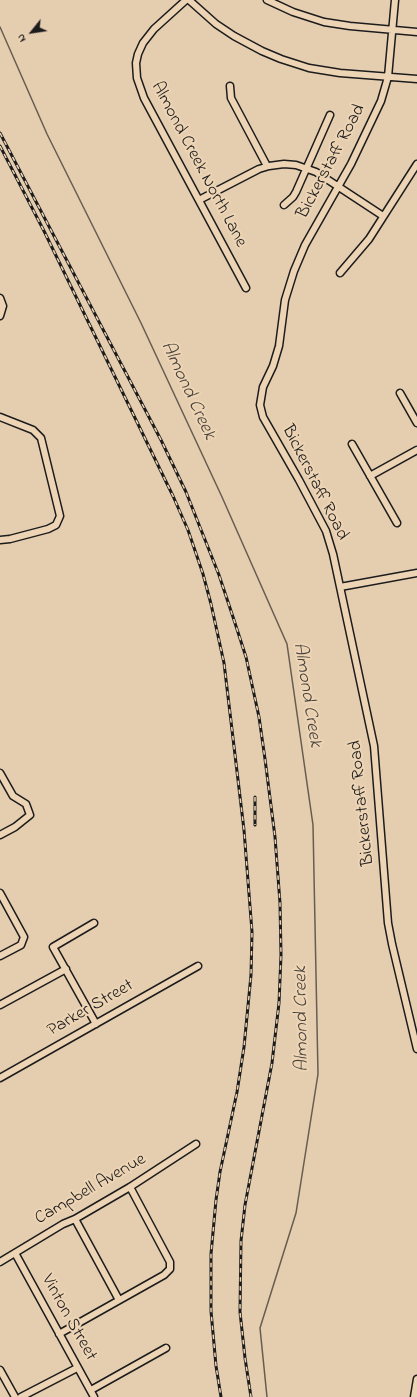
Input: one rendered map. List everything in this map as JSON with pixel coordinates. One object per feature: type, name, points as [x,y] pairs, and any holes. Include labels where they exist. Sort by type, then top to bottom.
[{"type":"street","points":[[187,0],[216,24],[234,36],[281,59],[324,71],[417,79]]},
{"type":"street","name":"Almond Creek North Lane","points":[[187,0],[154,29],[143,43],[138,54],[136,72],[138,84],[144,98],[246,288]]},
{"type":"street","points":[[268,0],[293,12],[324,22],[417,32]]},
{"type":"street","name":"Bickerstaff Road","points":[[395,0],[388,77],[376,112],[351,164],[305,245],[292,277],[286,300],[279,346],[273,366],[263,387],[260,405],[263,417],[299,480],[326,532],[333,554],[374,746],[388,922],[417,1049]]},
{"type":"street","points":[[230,86],[233,103],[267,166]]},
{"type":"street","points":[[284,205],[296,192],[330,115]]},
{"type":"street","points":[[199,200],[267,166],[284,164],[296,165],[321,175],[383,216]]},
{"type":"street","points":[[340,273],[369,239],[417,164]]},
{"type":"street","points":[[0,316],[4,306],[1,300]]},
{"type":"street","points":[[400,393],[417,423]]},
{"type":"street","points":[[0,417],[32,430],[41,438],[60,514],[56,525],[48,529],[10,539],[0,540]]},
{"type":"street","points":[[352,444],[396,524]]},
{"type":"street","points":[[370,476],[417,450]]},
{"type":"street","points":[[340,587],[417,573]]},
{"type":"street","points":[[0,773],[13,796],[26,804],[30,815],[15,827],[0,835]]},
{"type":"street","points":[[0,893],[24,937],[21,945],[0,956]]},
{"type":"street","points":[[94,923],[53,947],[96,1024]]},
{"type":"street","name":"Parker Street","points":[[0,1078],[198,966]]},
{"type":"street","points":[[0,1005],[66,969]]},
{"type":"street","name":"Campbell Avenue","points":[[0,1262],[130,1186],[196,1144]]},
{"type":"street","points":[[59,1334],[164,1276],[170,1269],[170,1262],[130,1186]]},
{"type":"street","points":[[75,1219],[119,1300]]},
{"type":"street","name":"Vinton Street","points":[[15,1253],[94,1397]]},
{"type":"street","points":[[91,1390],[166,1348]]},
{"type":"street","points":[[22,1397],[77,1368]]},
{"type":"street","points":[[0,1370],[15,1397]]},
{"type":"street","points":[[414,1397],[417,1379]]},
{"type":"waterway","name":"Almond Creek","points":[[0,27],[47,134],[141,323],[222,497],[287,644],[313,825],[318,1074],[296,1213],[260,1328],[267,1397]]},
{"type":"railway","points":[[0,133],[161,440],[186,492],[219,575],[234,620],[246,657],[259,717],[275,837],[280,903],[281,955],[279,1003],[272,1063],[245,1205],[241,1241],[240,1312],[251,1397]]},
{"type":"railway","points":[[0,146],[44,231],[173,496],[188,530],[203,574],[224,663],[244,830],[252,932],[251,975],[244,1047],[237,1092],[220,1172],[211,1254],[211,1311],[216,1366],[221,1397]]},
{"type":"railway","points":[[255,797],[255,825]]}]
